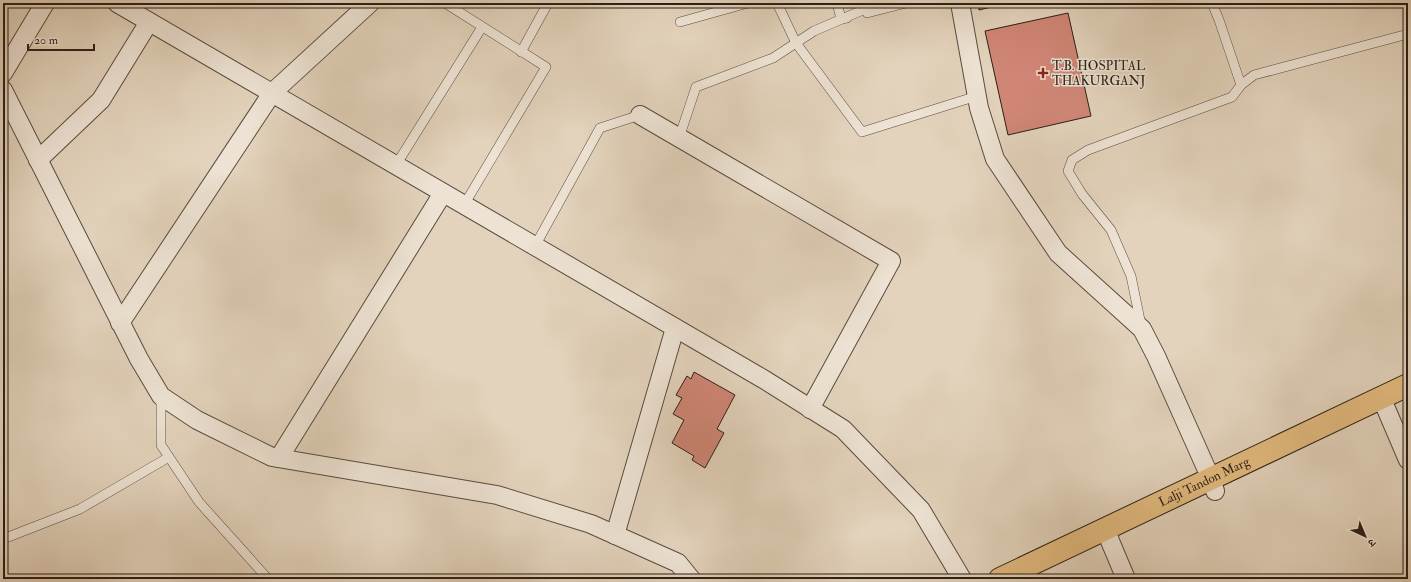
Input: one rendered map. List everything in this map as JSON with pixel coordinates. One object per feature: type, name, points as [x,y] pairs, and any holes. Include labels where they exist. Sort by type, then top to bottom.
[{"type":"main road","name":"Lalji Tandon Marg","points":[[1000,579],[1108,535],[1384,404],[1408,385]]},
{"type":"main road","name":"Lalji Tandon Marg","points":[[1384,404],[1408,399]]},
{"type":"main road","name":"Lalji Tandon Marg","points":[[1032,579],[1108,535]]},
{"type":"street","points":[[3,73],[45,3]]},
{"type":"street","points":[[117,3],[765,380],[843,429],[921,510],[962,579]]},
{"type":"street","points":[[120,323],[272,93],[370,3]]},
{"type":"street","points":[[960,3],[979,108],[995,159],[1058,253],[1142,329],[1156,356],[1213,485]]},
{"type":"street","points":[[38,160],[101,100],[149,22]]},
{"type":"street","points":[[3,90],[138,358],[161,396],[197,420],[272,457],[497,495],[591,524],[678,563],[691,579]]},
{"type":"street","points":[[640,115],[891,261],[810,409]]},
{"type":"street","points":[[279,458],[443,193]]},
{"type":"street","points":[[615,535],[675,328]]},
{"type":"street","points":[[1384,404],[1408,460]]},
{"type":"street","points":[[1108,535],[1126,579]]},
{"type":"lane","points":[[445,3],[546,68],[464,205]]},
{"type":"lane","points":[[521,52],[548,3]]},
{"type":"lane","points":[[680,22],[748,3]]},
{"type":"lane","points":[[777,3],[796,43],[862,132],[977,96]]},
{"type":"lane","points":[[837,3],[841,19]]},
{"type":"lane","points":[[679,138],[696,87],[773,58],[814,31],[879,3]]},
{"type":"lane","points":[[841,19],[906,3]]},
{"type":"lane","points":[[1212,3],[1241,85]]},
{"type":"lane","points":[[396,165],[482,27]]},
{"type":"lane","points":[[1142,329],[1131,276],[1111,230],[1082,194],[1068,171],[1072,160],[1088,150],[1232,97],[1241,85],[1254,75],[1408,34]]},
{"type":"lane","points":[[535,246],[600,128],[640,115]]},
{"type":"lane","points":[[161,396],[161,445],[199,502],[268,579]]},
{"type":"lane","points":[[3,539],[80,509],[169,457]]},
{"type":"building","points":[[978,3],[1008,3],[979,10]]},
{"type":"building","points":[[1068,13],[1091,116],[1008,135],[985,31]]},
{"type":"building","points":[[694,372],[735,395],[717,429],[724,433],[705,468],[692,460],[694,456],[672,443],[684,420],[673,414],[682,398],[676,395],[687,376],[691,379]]},
{"type":"place","name":"T.B. HOSPITAL THAKURGANJ","points":[[1043,73]]}]
